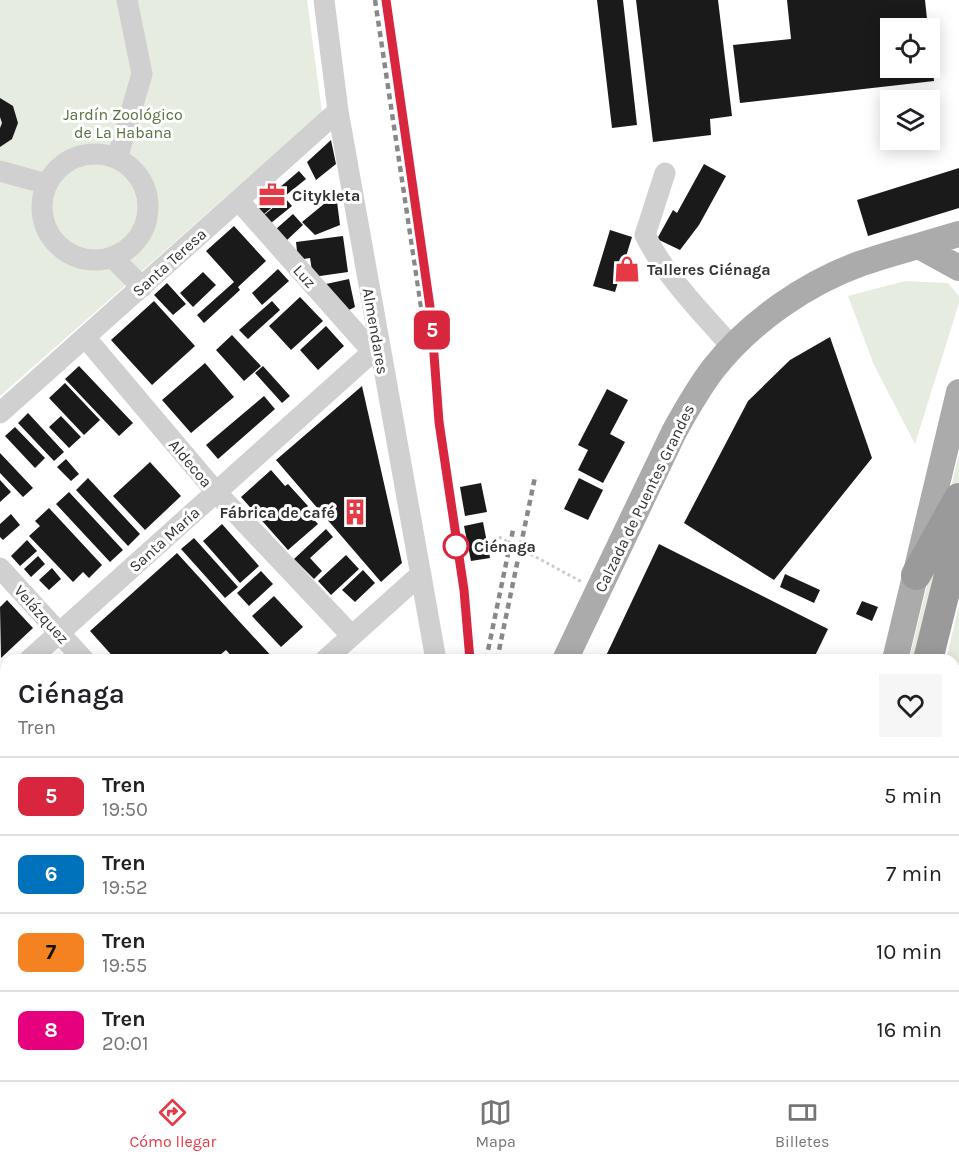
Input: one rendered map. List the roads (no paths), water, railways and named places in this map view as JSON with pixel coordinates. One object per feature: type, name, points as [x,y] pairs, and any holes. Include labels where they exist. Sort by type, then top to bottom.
[{"type":"highway","points":[[916,575],[959,498]]},
{"type":"highway","points":[[929,654],[959,535]]},
{"type":"main road","name":"Calzada de Puentes Grandes","points":[[568,654],[674,432],[693,397],[714,367],[756,325],[782,304],[814,285],[860,264],[959,234]]},
{"type":"main road","points":[[919,246],[959,268]]},
{"type":"main road","points":[[896,654],[959,392]]},
{"type":"street","points":[[117,159],[142,75],[127,0]]},
{"type":"street","name":"Almendares","points":[[324,0],[338,111],[376,349],[435,654]]},
{"type":"street","name":"Santa Teresa","points":[[0,412],[338,111]]},
{"type":"street","points":[[101,154],[117,159],[132,169],[143,183],[148,201],[147,218],[141,235],[129,249],[113,258],[95,260],[78,258],[62,249],[50,236],[43,219],[42,201],[47,184],[56,171],[69,161],[85,155],[101,154]]},
{"type":"street","points":[[0,171],[47,184]]},
{"type":"street","points":[[665,173],[645,235],[653,251],[732,348]]},
{"type":"street","name":"Luz","points":[[238,200],[376,349]]},
{"type":"street","points":[[113,258],[142,287]]},
{"type":"street","name":"Aldecoa","points":[[84,337],[216,492],[352,636]]},
{"type":"street","name":"Santa María","points":[[37,654],[376,349]]},
{"type":"street","name":"Velázquez","points":[[0,568],[79,654]]},
{"type":"street","points":[[332,654],[421,574]]},
{"type":"railway","points":[[375,0],[422,313]]},
{"type":"railway","points":[[386,0],[431,314],[439,422],[464,590],[469,654]]},
{"type":"railway","points":[[498,654],[535,477]]},
{"type":"railway","points":[[487,654],[513,530]]},
{"type":"train","name":"5","points":[[386,0],[431,314],[435,390],[464,590],[469,654]]},
{"type":"place","name":"Citykleta","points":[[272,195]]},
{"type":"place","name":"Talleres Ciénaga","points":[[627,269]]},
{"type":"place","name":"Fábrica de café","points":[[355,512]]},
{"type":"place","name":"Ciénaga","points":[[456,546]]},
{"type":"park label","name":"Jardín Zoológico de La Habana","points":[[123,123]]}]
